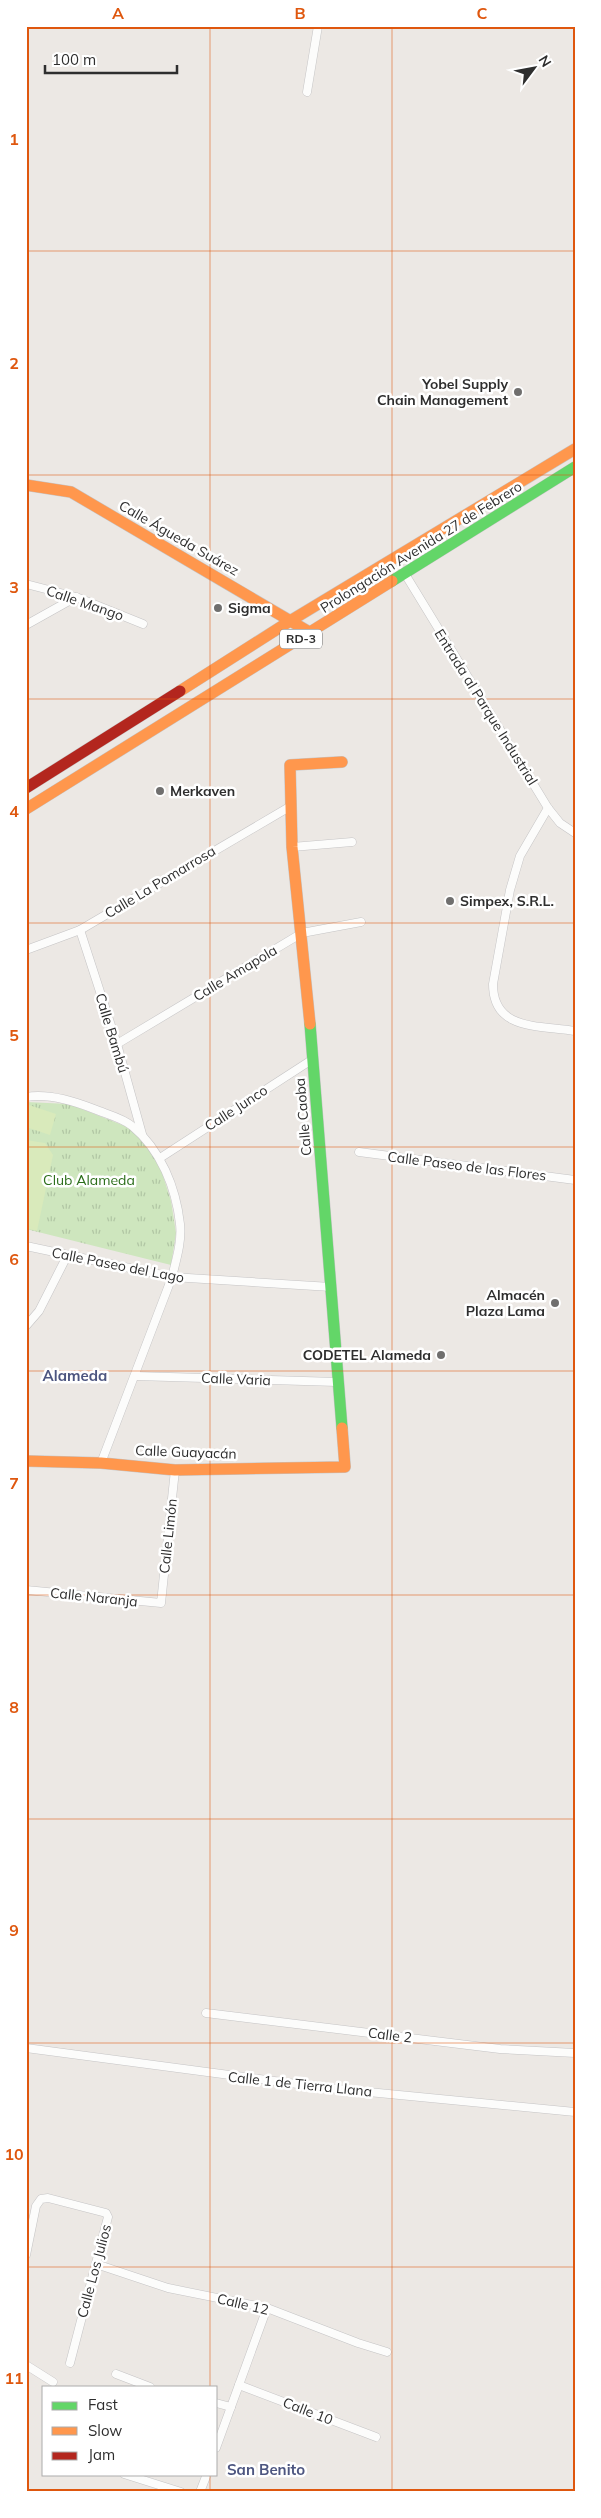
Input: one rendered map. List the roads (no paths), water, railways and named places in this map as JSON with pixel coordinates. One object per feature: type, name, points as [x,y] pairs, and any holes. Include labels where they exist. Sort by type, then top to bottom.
[{"type":"street","points":[[307,92],[318,26]]},
{"type":"street","name":"Prolongación Avenida 27 de Febrero","points":[[26,788],[290,621],[575,448]]},
{"type":"street","points":[[544,467],[554,481]]},
{"type":"street","name":"Prolongación Avenida 27 de Febrero","points":[[26,809],[575,467]]},
{"type":"street","name":"Calle Águeda Suárez","points":[[26,485],[70,492],[311,633]]},
{"type":"street","name":"Entrada al Parque Industrial","points":[[405,574],[548,808],[560,823],[575,833]]},
{"type":"street","name":"Calle Mango","points":[[26,584],[76,597],[143,624]]},
{"type":"street","points":[[26,625],[76,597]]},
{"type":"street","name":"Calle Caoba","points":[[342,762],[290,765],[292,847],[313,1059],[331,1287],[336,1382],[345,1467]]},
{"type":"street","name":"Calle La Pomarrosa","points":[[26,950],[80,930],[291,806]]},
{"type":"street","points":[[548,808],[520,856],[510,890],[493,984],[493,996],[496,1006],[511,1021],[575,1031]]},
{"type":"street","points":[[292,847],[352,842]]},
{"type":"street","name":"Calle Amapola","points":[[117,1044],[302,933],[361,922]]},
{"type":"street","name":"Calle Bambú","points":[[80,930],[117,1044],[142,1136]]},
{"type":"street","name":"Calle Junco","points":[[160,1158],[313,1059]]},
{"type":"street","points":[[26,1097],[55,1098],[79,1103],[131,1125],[160,1158],[172,1191],[180,1225],[179,1251],[172,1277],[101,1463]]},
{"type":"street","name":"Calle Paseo de las Flores","points":[[359,1152],[575,1180]]},
{"type":"street","name":"Calle Paseo del Lago","points":[[26,1246],[172,1277],[331,1287]]},
{"type":"street","points":[[26,1326],[38,1312],[67,1256]]},
{"type":"street","name":"Calle Varia","points":[[135,1376],[336,1382]]},
{"type":"street","name":"Calle Guayacán","points":[[26,1460],[101,1463],[175,1470],[345,1467]]},
{"type":"street","name":"Calle Limón","points":[[162,1603],[175,1470]]},
{"type":"street","name":"Calle Naranja","points":[[26,1590],[162,1603]]},
{"type":"street","name":"Calle 2","points":[[206,2013],[500,2049],[575,2053]]},
{"type":"street","name":"Calle 1 de Tierra Llana","points":[[26,2048],[327,2088],[575,2112]]},
{"type":"street","name":"Calle Los Julios","points":[[26,2255],[36,2206],[41,2199],[48,2198],[106,2213],[107,2222],[70,2363]]},
{"type":"street","name":"Calle 12","points":[[96,2264],[168,2288],[267,2308],[358,2343],[387,2352]]},
{"type":"street","points":[[218,2443],[267,2308]]},
{"type":"street","points":[[26,2364],[53,2382]]},
{"type":"street","points":[[116,2374],[147,2386]]},
{"type":"street","name":"Calle 10","points":[[239,2385],[376,2437]]},
{"type":"street","points":[[218,2404],[231,2407]]},
{"type":"street","points":[[130,2476],[181,2492]]},
{"type":"street","points":[[200,2492],[205,2476]]},
{"type":"place","name":"Yobel Supply Chain Management","points":[[518,392]]},
{"type":"place","name":"Sigma","points":[[218,608]]},
{"type":"place","name":"Merkaven","points":[[160,791]]},
{"type":"place","name":"Simpex, S.R.L.","points":[[450,901]]},
{"type":"place","name":"Almacén Plaza Lama","points":[[555,1303]]},
{"type":"place","name":"CODETEL Alameda","points":[[441,1355]]},
{"type":"district","name":"Alameda","points":[[75,1376]]},
{"type":"district","name":"San Benito","points":[[266,2470]]},
{"type":"park label","name":"Club Alameda","points":[[89,1180]]}]
